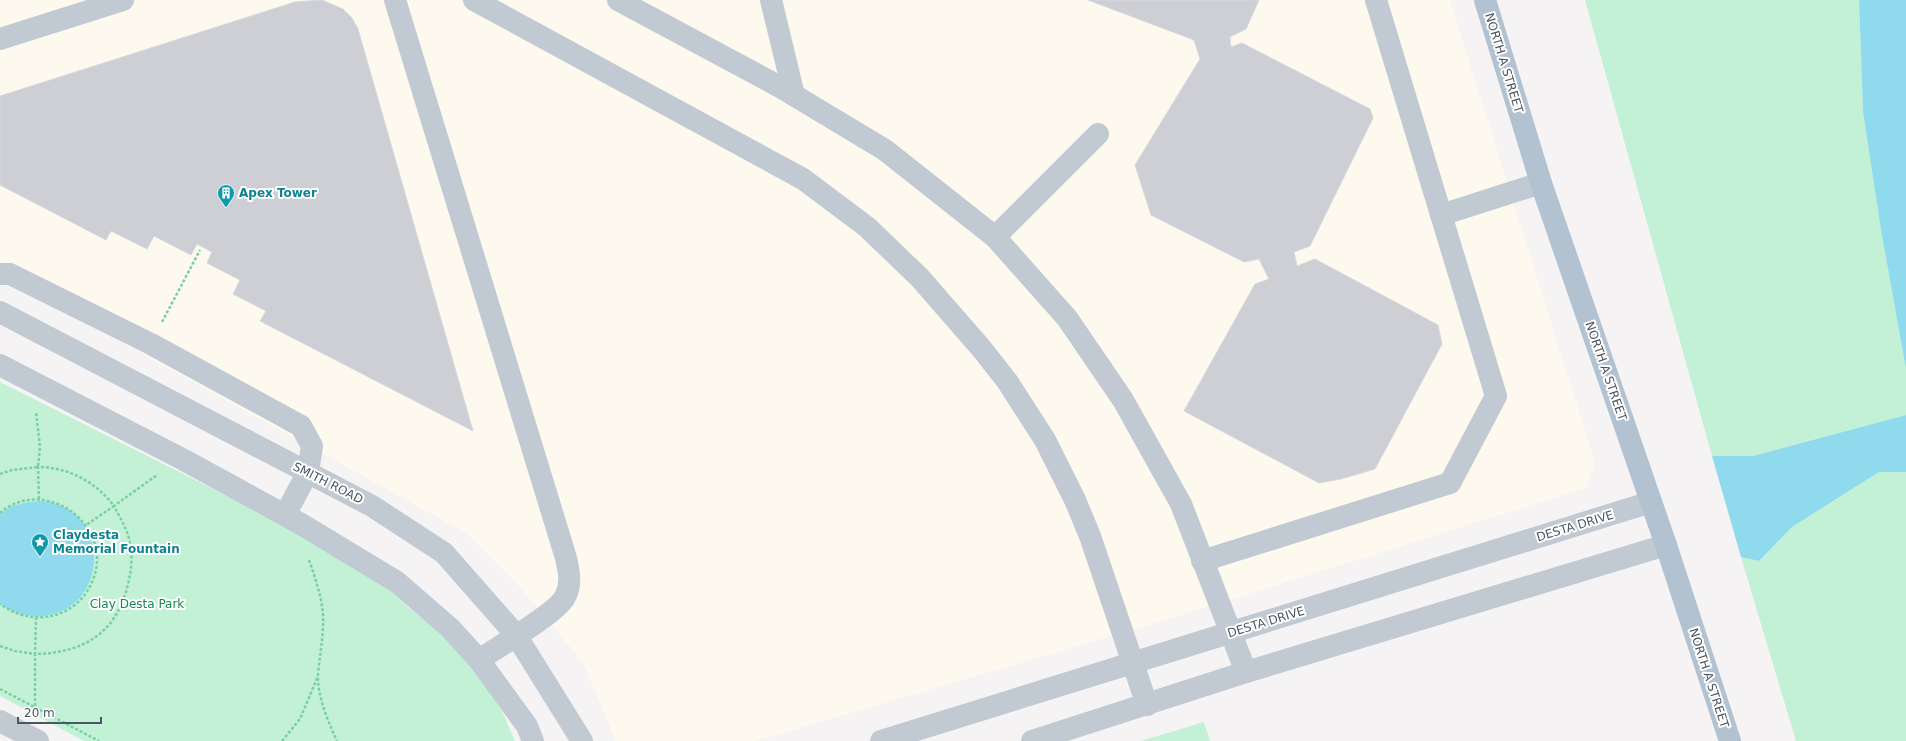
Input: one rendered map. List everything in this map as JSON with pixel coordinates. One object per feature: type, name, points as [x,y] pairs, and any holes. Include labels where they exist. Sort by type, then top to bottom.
[{"type":"main road","name":"NORTH A STREET","points":[[1485,0],[1541,183],[1666,545],[1730,741]]},
{"type":"street","points":[[0,39],[123,0]]},
{"type":"street","points":[[395,0],[564,551],[570,576],[569,587],[559,606],[478,660]]},
{"type":"street","points":[[474,0],[803,179],[867,227],[920,278],[952,312],[986,353],[1011,387],[1045,440],[1075,500],[1090,536],[1147,705]]},
{"type":"street","points":[[618,0],[794,95],[885,150],[995,237],[1067,318],[1123,400],[1181,504],[1246,672]]},
{"type":"street","points":[[771,0],[794,95]]},
{"type":"street","points":[[1202,561],[1450,483],[1496,396],[1376,0]]},
{"type":"street","points":[[995,237],[1098,134]]},
{"type":"street","points":[[1441,215],[1541,183]]},
{"type":"street","points":[[0,274],[10,274],[151,344],[301,426],[312,446],[308,472],[293,519]]},
{"type":"street","name":"SMITH ROAD","points":[[0,312],[372,506],[444,553],[516,636],[582,741]]},
{"type":"street","points":[[0,365],[184,460],[293,519],[397,582],[450,628],[478,660],[527,726],[533,741]]},
{"type":"street","name":"DESTA DRIVE","points":[[881,741],[1651,502]]},
{"type":"street","points":[[1032,741],[1246,672],[1666,545]]},
{"type":"street","points":[[0,721],[36,740]]},
{"type":"path","points":[[151,344],[200,250]]},
{"type":"path","points":[[86,526],[160,473],[184,460]]},
{"type":"path","points":[[0,646],[15,651],[35,654],[52,654],[80,646],[102,632],[111,624],[118,613],[129,581],[131,555],[130,542],[126,528],[114,506],[99,490],[70,472],[48,467],[38,467],[39,499]]},
{"type":"path","points":[[0,513],[5,508],[24,500],[39,499],[60,503],[77,515],[90,531],[97,555],[94,576],[85,594],[70,608],[51,617],[36,618],[11,612],[0,604]]},
{"type":"path","points":[[282,741],[300,718],[318,675],[324,638],[323,612],[317,583],[306,550],[293,519]]},
{"type":"path","points":[[36,618],[36,740]]},
{"type":"path","points":[[318,675],[321,699],[329,725],[337,741]]},
{"type":"path","points":[[0,689],[99,741]]},
{"type":"shaded area","points":[[0,0],[1450,0],[1595,462],[1586,488],[1172,618],[756,741],[616,741],[582,661],[516,583],[466,533],[0,275]]},
{"type":"green space","points":[[1585,0],[1859,0],[1863,112],[1881,230],[1906,369],[1906,415],[1753,456],[1712,456]]},
{"type":"green space","name":"Clay Desta Park","points":[[0,382],[313,539],[378,579],[408,607],[467,653],[501,709],[515,741],[84,741],[0,696]]},
{"type":"green space","points":[[1879,472],[1906,472],[1906,741],[1796,741],[1741,557],[1759,561],[1792,527]]},
{"type":"green space","points":[[1204,722],[1210,741],[1141,741]]},
{"type":"water","points":[[1859,0],[1906,0],[1906,369],[1881,230],[1863,112]]},
{"type":"water","points":[[1906,415],[1906,472],[1879,472],[1792,527],[1759,561],[1741,557],[1712,456],[1753,456]]},
{"type":"water","points":[[28,502],[49,502],[71,511],[86,527],[93,546],[94,566],[87,586],[75,602],[57,613],[33,616],[19,614],[0,603],[0,514],[12,506]]},
{"type":"building","name":"Apex Tower","points":[[322,0],[343,9],[352,18],[358,29],[473,431],[260,321],[266,311],[233,294],[240,280],[207,263],[212,252],[197,244],[191,255],[154,236],[147,249],[111,231],[106,240],[0,185],[0,96],[295,2]]},
{"type":"building","points":[[1088,0],[1259,0],[1246,29],[1230,37],[1231,47],[1242,43],[1370,109],[1373,118],[1310,246],[1294,252],[1297,266],[1315,259],[1438,325],[1442,344],[1375,469],[1341,479],[1319,483],[1184,411],[1255,284],[1269,279],[1259,259],[1244,262],[1151,215],[1135,165],[1200,59],[1194,40]]},
{"type":"place","name":"Apex Tower","points":[[226,208]]},
{"type":"place","name":"Claydesta Memorial Fountain","points":[[40,557]]}]
